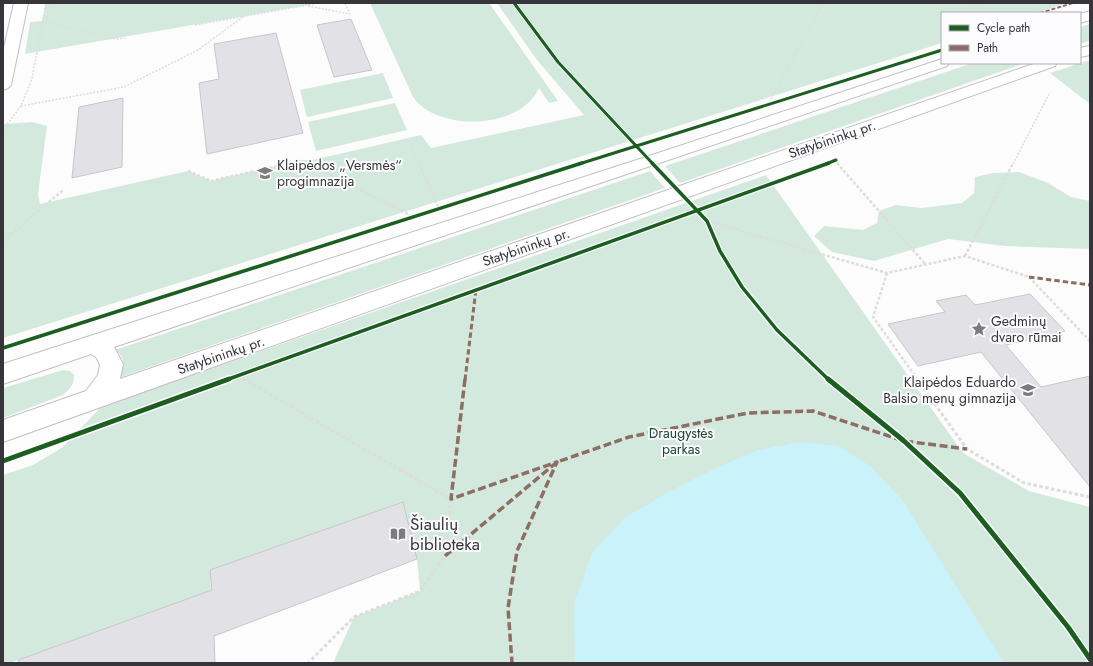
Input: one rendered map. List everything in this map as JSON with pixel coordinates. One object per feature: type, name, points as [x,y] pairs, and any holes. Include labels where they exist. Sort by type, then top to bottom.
[{"type":"main road","points":[[3,85],[21,3]]},
{"type":"main road","points":[[3,374],[652,161],[941,63]]},
{"type":"main road","name":"Statybininkų pr.","points":[[3,431],[1047,64]]},
{"type":"main road","points":[[91,345],[104,350],[112,364],[109,379],[94,399]]},
{"type":"path","points":[[44,9],[57,3]]},
{"type":"path","points":[[195,25],[319,3]]},
{"type":"path","points":[[306,6],[350,14],[345,3]]},
{"type":"path","points":[[769,104],[824,3]]},
{"type":"path","points":[[970,3],[986,12]]},
{"type":"path","points":[[21,106],[124,86],[198,50],[244,16]]},
{"type":"path","points":[[42,21],[116,39],[125,38]]},
{"type":"path","points":[[1077,82],[1090,92]]},
{"type":"path","points":[[965,256],[1050,92]]},
{"type":"path","points":[[410,142],[439,209]]},
{"type":"path","points":[[188,171],[211,181],[302,160],[415,217]]},
{"type":"path","points":[[836,160],[926,265]]},
{"type":"path","points":[[3,241],[63,190]]},
{"type":"path","points":[[681,192],[707,221],[710,227]]},
{"type":"path","points":[[707,221],[887,273],[965,256],[1030,277],[1090,341]]},
{"type":"path","points":[[887,273],[873,317],[967,449],[1024,483],[1090,497]]},
{"type":"path","points":[[238,376],[451,500],[444,556],[420,591],[354,618],[308,663]]},
{"type":"green space","points":[[46,3],[319,3],[25,54],[30,22],[42,21]]},
{"type":"green space","points":[[370,3],[489,3],[558,101],[549,103],[539,88],[529,102],[515,112],[498,119],[459,121],[440,116],[425,108],[413,97]]},
{"type":"green space","points":[[497,3],[1067,3],[1038,12],[941,12],[941,43],[3,338],[3,124],[32,122],[47,126],[38,194],[40,204],[188,171],[211,181],[302,160],[313,160],[421,135],[431,148],[584,115],[537,60]]},
{"type":"green space","points":[[1090,24],[1090,41],[1081,44],[1081,27]]},
{"type":"green space","points":[[1090,60],[1090,104],[1050,73]]},
{"type":"green space","points":[[970,64],[1022,64],[680,183],[665,166]]},
{"type":"green space","points":[[383,73],[393,98],[307,117],[300,90]]},
{"type":"green space","points":[[395,103],[407,130],[316,151],[308,122]]},
{"type":"green space","points":[[650,171],[665,188],[118,378],[122,371],[123,360],[119,353],[115,350]]},
{"type":"green space","points":[[1019,172],[1048,183],[1071,197],[1090,201],[1090,249],[1005,246],[948,239],[874,261],[832,252],[814,236],[824,226],[863,230],[877,223],[879,211],[896,205],[922,208],[962,203],[974,193],[975,177],[993,173]]},
{"type":"green space","name":"Draugystės parkas","points":[[766,175],[963,453],[1029,491],[1090,507],[1090,663],[333,663],[354,617],[420,591],[417,559],[402,502],[210,570],[211,590],[10,663],[3,663],[3,475],[33,465],[63,447],[101,407]]},
{"type":"green space","points":[[63,370],[70,371],[74,375],[71,386],[63,395],[3,418],[3,388]]},
{"type":"water","points":[[801,442],[838,446],[870,466],[903,501],[1004,663],[575,663],[574,604],[592,553],[626,517],[669,492],[714,469],[758,450]]},
{"type":"building","points":[[351,19],[372,70],[334,77],[317,25]]},
{"type":"building","points":[[276,33],[303,133],[207,154],[199,83],[219,79],[214,44]]},
{"type":"building","points":[[123,98],[122,167],[72,178],[79,107]]},
{"type":"building","name":"Klaipėdos Eduardo Balsio menų gimnazija","points":[[1030,294],[1065,331],[1006,345],[1041,387],[1090,376],[1090,487],[981,352],[918,366],[888,324],[945,312],[936,301],[966,295],[975,305]]},
{"type":"building","points":[[403,502],[417,559],[214,636],[215,663],[19,663],[18,660],[212,590],[210,570]]},
{"type":"marked path","points":[[1043,12],[1073,3]]},
{"type":"marked path","points":[[1029,277],[1090,285]]},
{"type":"marked path","points":[[476,289],[451,499],[557,462],[517,551],[508,608],[512,663]]},
{"type":"marked path","points":[[445,556],[557,462],[629,437],[748,413],[813,411],[904,441],[967,449]]},
{"type":"cycle path","points":[[514,3],[558,62],[707,221],[720,251],[742,287],[777,330],[817,370],[904,441],[960,493],[1068,627],[1090,659]]},
{"type":"cycle path","points":[[3,348],[637,145],[941,50]]},
{"type":"cycle path","points":[[3,461],[696,209],[836,160]]},
{"type":"place","name":"Klaipėdos „Versmės“ progimnazija","points":[[265,173]]},
{"type":"place","name":"Gedminų dvaro rūmai","points":[[979,329]]},
{"type":"place","name":"Klaipėdos Eduardo Balsio menų gimnazija","points":[[1028,390]]},
{"type":"place","name":"Šiaulių biblioteka","points":[[398,534]]}]
